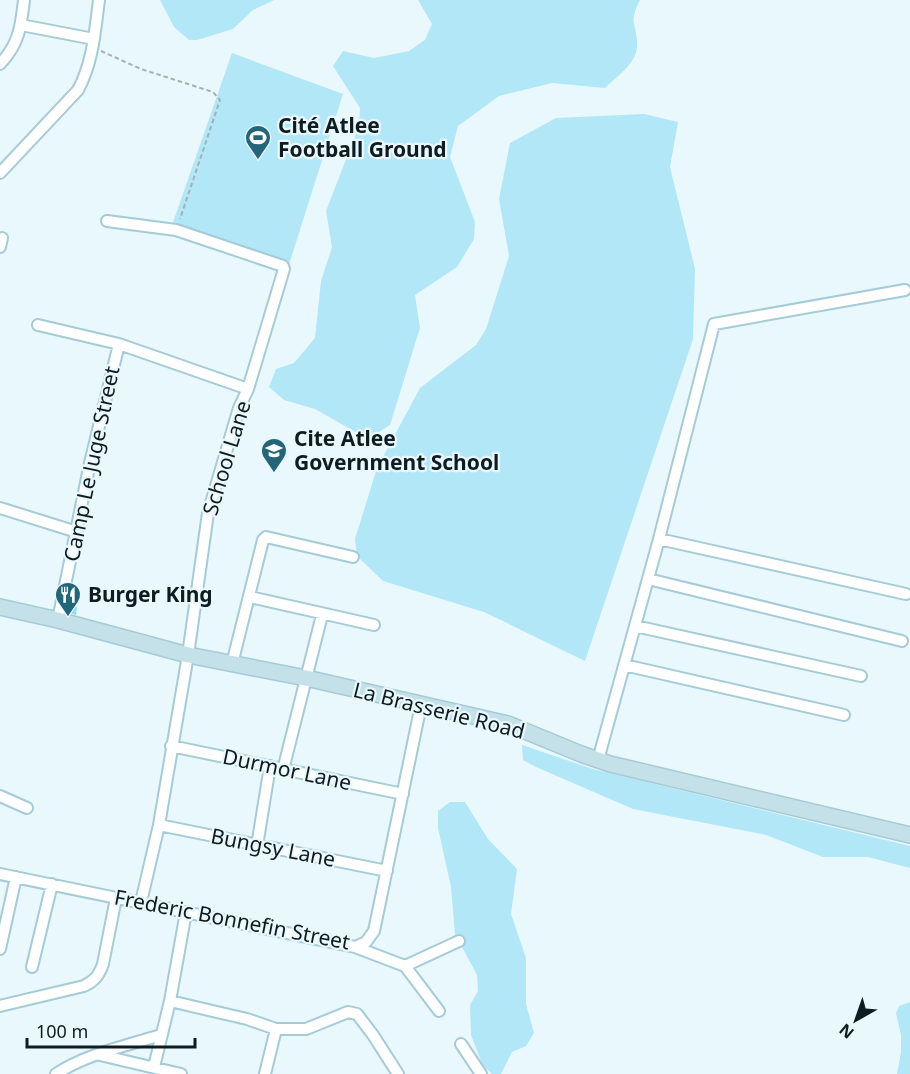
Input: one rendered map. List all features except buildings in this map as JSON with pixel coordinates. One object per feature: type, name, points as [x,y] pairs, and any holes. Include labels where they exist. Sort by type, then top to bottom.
[{"type":"main road","name":"La Brasserie Road","points":[[0,607],[188,655],[306,678],[508,724],[598,760],[910,835]]},
{"type":"street","points":[[0,64],[15,45],[21,25],[24,0]]},
{"type":"street","points":[[0,173],[78,90],[85,76],[93,43],[99,0]]},
{"type":"street","points":[[21,25],[93,43]]},
{"type":"street","points":[[107,221],[176,230]]},
{"type":"street","name":"School Lane","points":[[141,903],[159,825],[188,655],[208,513],[284,269],[283,266],[176,230]]},
{"type":"street","points":[[598,760],[714,324],[905,290]]},
{"type":"street","points":[[38,325],[119,344],[248,389]]},
{"type":"street","name":"Camp Le Juge Street","points":[[58,620],[90,463],[119,344]]},
{"type":"street","points":[[0,508],[77,532]]},
{"type":"street","points":[[232,664],[263,540],[266,537],[353,557]]},
{"type":"street","points":[[658,539],[906,594]]},
{"type":"street","points":[[648,579],[902,641]]},
{"type":"street","points":[[250,597],[374,625]]},
{"type":"street","points":[[283,770],[322,615]]},
{"type":"street","points":[[635,626],[861,675]]},
{"type":"street","points":[[624,665],[844,715]]},
{"type":"street","name":"Frederic Bonnefin Street","points":[[0,874],[355,947],[366,942],[374,931],[421,705]]},
{"type":"street","name":"Durmor Lane","points":[[171,746],[403,794]]},
{"type":"street","points":[[257,846],[270,766]]},
{"type":"street","points":[[0,796],[27,808]]},
{"type":"street","name":"Bungsy Lane","points":[[159,825],[387,871]]},
{"type":"street","points":[[0,949],[16,877]]},
{"type":"street","points":[[32,967],[52,884]]},
{"type":"street","points":[[0,1006],[84,986],[93,981],[103,964],[116,898]]},
{"type":"street","points":[[154,1066],[170,1001],[186,912]]},
{"type":"street","points":[[405,966],[459,940]]},
{"type":"street","points":[[355,947],[405,966],[439,1011]]},
{"type":"street","points":[[170,1001],[247,1019],[276,1029],[306,1029],[348,1012],[357,1014],[397,1072],[385,1074]]},
{"type":"street","points":[[265,1074],[276,1029]]},
{"type":"street","points":[[56,1074],[66,1067],[100,1054],[160,1035]]},
{"type":"street","points":[[460,1044],[481,1074]]},
{"type":"street","points":[[100,1054],[181,1074]]},
{"type":"path","points":[[93,43],[141,69],[213,92],[220,100],[176,230]]},
{"type":"shaded area","points":[[160,0],[274,0],[253,10],[233,29],[197,40],[189,40],[174,27]]},
{"type":"shaded area","points":[[418,0],[640,0],[634,15],[637,47],[629,65],[605,88],[552,83],[499,96],[458,126],[450,157],[475,222],[474,239],[457,267],[415,295],[420,328],[390,425],[376,434],[359,434],[315,409],[284,400],[269,387],[276,369],[294,363],[315,338],[321,281],[332,247],[326,211],[359,126],[360,108],[333,66],[343,51],[374,58],[409,51],[425,40],[432,24]]},
{"type":"shaded area","name":"Cité Atlee Football Ground","points":[[232,53],[343,94],[286,274],[171,228]]},
{"type":"shaded area","points":[[644,114],[678,122],[670,167],[695,269],[693,339],[585,661],[484,612],[383,581],[357,556],[355,539],[377,468],[420,388],[476,345],[486,329],[509,256],[499,199],[510,143],[556,118]]},
{"type":"shaded area","points":[[522,745],[593,769],[910,846],[910,868],[868,857],[823,857],[766,835],[633,809],[523,760]]},
{"type":"shaded area","points":[[450,802],[465,802],[488,839],[517,869],[511,914],[526,958],[526,1004],[534,1033],[526,1046],[512,1052],[501,1074],[492,1074],[482,1064],[471,1035],[470,1005],[478,991],[477,975],[455,934],[451,887],[438,828],[438,811]]},
{"type":"shaded area","points":[[910,1002],[910,1074],[897,1074],[901,1035],[896,1013],[899,1006]]},
{"type":"place","name":"Cité Atlee Football Ground","points":[[258,161]]},
{"type":"place","name":"Cite Atlee Government School","points":[[274,474]]},
{"type":"place","name":"Burger King","points":[[68,618]]}]
